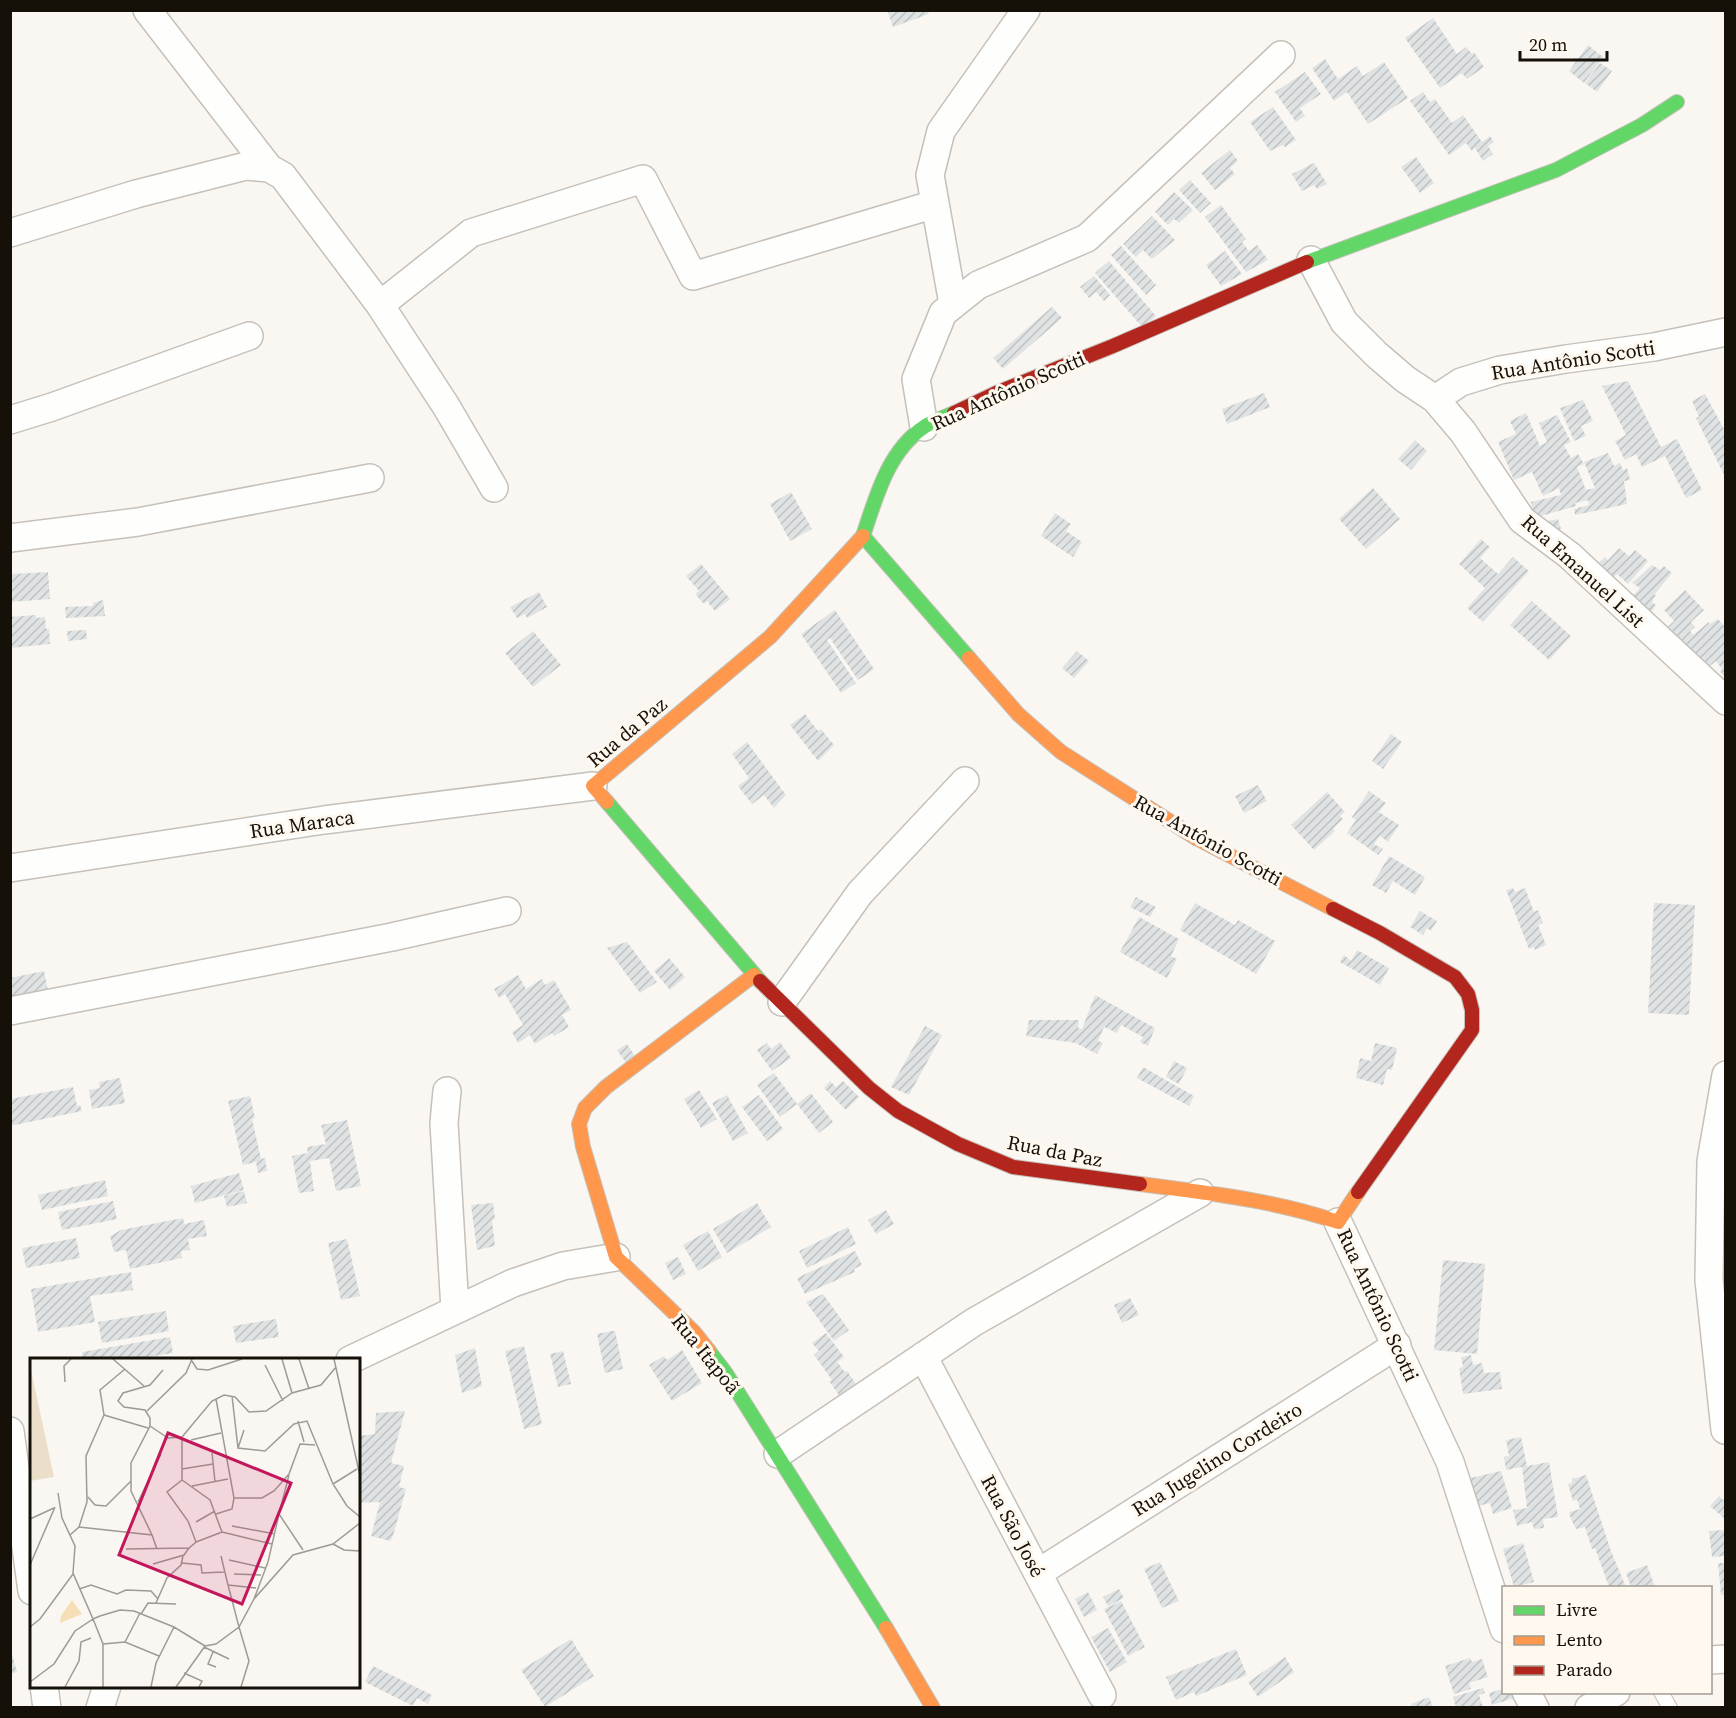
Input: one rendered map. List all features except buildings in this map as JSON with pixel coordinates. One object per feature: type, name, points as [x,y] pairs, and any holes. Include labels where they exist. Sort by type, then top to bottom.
[{"type":"street","points":[[147,10],[269,168],[283,176],[380,305],[446,406],[494,488]]},
{"type":"street","points":[[953,304],[930,175],[941,131],[1026,10]]},
{"type":"street","points":[[924,427],[916,379],[943,313],[978,285],[1087,238],[1281,55]]},
{"type":"street","name":"Rua Antônio Scotti","points":[[1502,1626],[1450,1462],[1338,1221],[1472,1030],[1472,1010],[1468,993],[1455,977],[1418,955],[1196,838],[1061,752],[1017,714],[863,536],[879,488],[899,450],[924,427],[996,393],[1113,346],[1311,260],[1556,170],[1642,125],[1677,102]]},
{"type":"street","points":[[10,233],[135,194],[246,166],[269,168]]},
{"type":"street","points":[[380,305],[471,233],[643,179],[693,276],[935,204]]},
{"type":"street","points":[[1311,260],[1344,322],[1405,379],[1435,399]]},
{"type":"street","name":"Rua Antônio Scotti","points":[[1435,399],[1461,382],[1500,370],[1654,347],[1725,332]]},
{"type":"street","points":[[10,420],[249,336]]},
{"type":"street","name":"Rua Emanuel List","points":[[1435,399],[1463,432],[1522,520],[1569,555],[1725,701]]},
{"type":"street","points":[[10,538],[138,522],[370,478]]},
{"type":"street","name":"Rua da Paz","points":[[863,536],[770,637],[593,786],[754,975],[869,1088],[898,1112],[958,1144],[1013,1167],[1240,1198],[1309,1212],[1338,1221]]},
{"type":"street","points":[[782,1002],[860,893],[965,781]]},
{"type":"street","name":"Rua Maraca","points":[[10,868],[324,820],[593,786]]},
{"type":"street","points":[[10,1011],[392,937],[507,911]]},
{"type":"street","points":[[352,1358],[513,1283],[563,1266],[616,1257],[583,1147],[579,1124],[585,1108],[606,1087],[754,975]]},
{"type":"street","points":[[1725,1075],[1711,1161],[1709,1280],[1725,1430]]},
{"type":"street","points":[[447,1091],[444,1123],[455,1310]]},
{"type":"street","points":[[778,1454],[984,1316],[1200,1194]]},
{"type":"street","name":"Rua Itapoã","points":[[616,1257],[694,1332],[725,1372],[933,1707]]},
{"type":"street","name":"Rua Jugelino Cordeiro","points":[[1038,1573],[1397,1345]]},
{"type":"street","name":"Rua São José","points":[[923,1356],[1102,1695]]},
{"type":"street","points":[[10,1431],[30,1576]]},
{"type":"street","points":[[44,1688],[47,1707]]},
{"type":"street","points":[[100,1707],[106,1688]]},
{"type":"street","points":[[1527,1694],[1535,1707]]},
{"type":"street","points":[[1589,1707],[1612,1694]]},
{"type":"lane","points":[[1662,1694],[1670,1707]]},
{"type":"traffic: fast","points":[[1307,262],[1556,170],[1642,125],[1677,102]]},
{"type":"traffic: fast","points":[[954,413],[924,427],[901,449],[885,476],[863,536],[969,658]]},
{"type":"traffic: fast","points":[[607,802],[760,981]]},
{"type":"traffic: fast","points":[[709,1351],[725,1372],[886,1628]]},
{"type":"traffic: slow","points":[[607,802],[593,786],[770,637],[863,536]]},
{"type":"traffic: slow","points":[[969,658],[1018,714],[1061,752],[1196,838],[1333,909]]},
{"type":"traffic: slow","points":[[709,1351],[694,1332],[616,1257],[583,1147],[579,1124],[585,1108],[606,1087],[754,975]]},
{"type":"traffic: slow","points":[[1140,1184],[1265,1203],[1338,1222],[1358,1192]]},
{"type":"traffic: slow","points":[[886,1628],[933,1708]]},
{"type":"traffic: jam","points":[[954,413],[996,393],[1113,346],[1307,262]]},
{"type":"traffic: jam","points":[[1333,909],[1380,933],[1455,977],[1468,994],[1472,1010],[1472,1030],[1358,1192]]},
{"type":"traffic: jam","points":[[760,981],[869,1088],[898,1111],[958,1144],[1013,1167],[1140,1184]]}]
